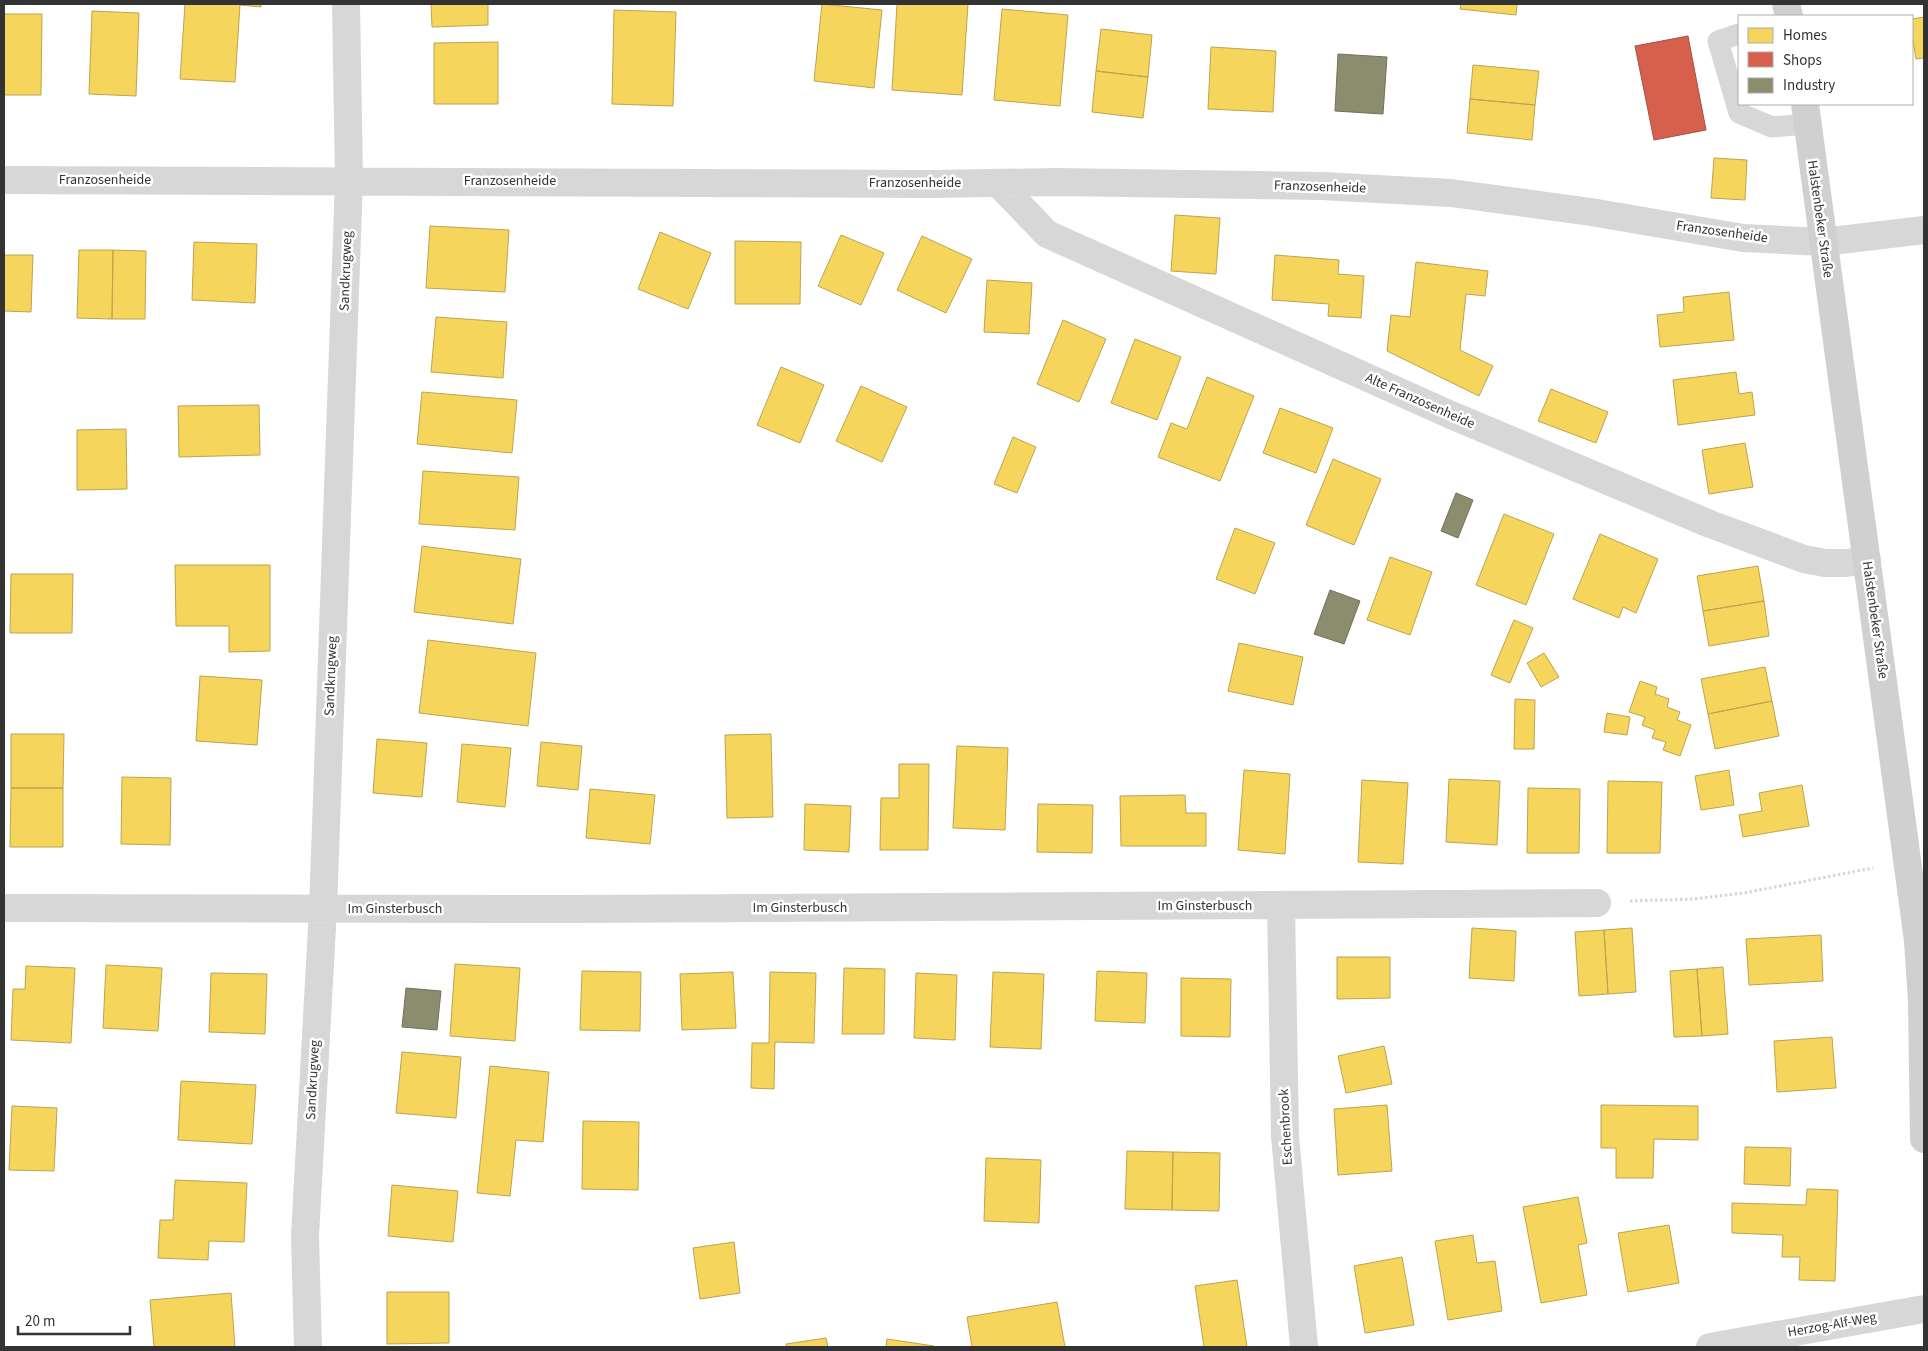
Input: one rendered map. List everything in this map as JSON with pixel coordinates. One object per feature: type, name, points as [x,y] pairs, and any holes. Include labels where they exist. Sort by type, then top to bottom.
[{"type":"street","name":"Sandkrugweg","points":[[308,1347],[305,1236],[323,909],[350,180],[346,4]]},
{"type":"street","name":"Halstenbeker Straße","points":[[1806,114],[1918,941],[1922,1001],[1924,1139]]},
{"type":"street","name":"Franzosenheide","points":[[4,180],[1056,182],[1322,186],[1451,193],[1591,212],[1743,238],[1823,242],[1924,230]]},
{"type":"street","name":"Alte Franzosenheide","points":[[998,183],[1047,234],[1451,415],[1710,524],[1804,559],[1826,563],[1867,560]]},
{"type":"street","name":"Im Ginsterbusch","points":[[4,908],[323,909],[1597,903]]},
{"type":"street","name":"Eschenbrook","points":[[1281,905],[1285,1136],[1304,1347]]},
{"type":"street","name":"Herzog-Alf-Weg","points":[[1710,1347],[1924,1309]]},
{"type":"lane","points":[[1738,34],[1718,41],[1739,113],[1772,127],[1806,114]]},
{"type":"path","points":[[1597,903],[1693,899],[1744,893],[1908,861]]},
{"type":"building: Homes","points":[[185,4],[261,4],[261,7],[240,5],[235,82],[180,79]]},
{"type":"building: Homes","points":[[431,4],[488,4],[488,25],[432,27]]},
{"type":"building: Homes","points":[[822,4],[882,10],[874,88],[814,81]]},
{"type":"building: Homes","points":[[897,4],[968,4],[962,95],[892,90]]},
{"type":"building: Homes","points":[[1461,4],[1517,4],[1516,15],[1460,9]]},
{"type":"building: Homes","points":[[1002,9],[1068,15],[1060,106],[994,100]]},
{"type":"building: Homes","points":[[614,10],[676,12],[673,106],[612,104]]},
{"type":"building: Homes","points":[[92,11],[139,13],[136,96],[89,94]]},
{"type":"building: Homes","points":[[4,14],[42,14],[41,95],[4,95]]},
{"type":"building: Homes","points":[[1924,17],[1924,58],[1916,59],[1913,40],[1913,19]]},
{"type":"building: Homes","points":[[1101,29],[1152,35],[1148,77],[1096,71]]},
{"type":"building: Homes","points":[[498,42],[498,104],[434,104],[434,43]]},
{"type":"building: Homes","points":[[1211,47],[1276,51],[1273,112],[1208,109]]},
{"type":"building: Homes","points":[[1473,65],[1539,71],[1535,105],[1470,99]]},
{"type":"building: Homes","points":[[1096,71],[1148,77],[1143,118],[1092,112]]},
{"type":"building: Homes","points":[[1470,99],[1535,105],[1532,140],[1467,133]]},
{"type":"building: Homes","points":[[1714,158],[1747,160],[1745,200],[1711,198]]},
{"type":"building: Homes","points":[[1175,215],[1220,218],[1216,274],[1171,271]]},
{"type":"building: Homes","points":[[430,226],[509,230],[505,292],[426,288]]},
{"type":"building: Homes","points":[[660,232],[711,253],[688,309],[638,289]]},
{"type":"building: Homes","points":[[841,235],[884,253],[861,305],[818,286]]},
{"type":"building: Homes","points":[[922,236],[972,259],[946,313],[897,290]]},
{"type":"building: Homes","points":[[735,241],[801,242],[800,304],[735,304]]},
{"type":"building: Homes","points":[[194,242],[257,244],[255,303],[192,300]]},
{"type":"building: Homes","points":[[79,250],[113,250],[112,319],[77,318]]},
{"type":"building: Homes","points":[[113,250],[146,251],[145,319],[112,319]]},
{"type":"building: Homes","points":[[4,255],[33,255],[31,312],[4,311]]},
{"type":"building: Homes","points":[[1275,255],[1339,260],[1338,274],[1364,276],[1361,318],[1328,316],[1329,304],[1272,300]]},
{"type":"building: Homes","points":[[1416,262],[1488,271],[1485,296],[1466,294],[1460,350],[1493,366],[1479,396],[1387,351],[1391,315],[1410,317]]},
{"type":"building: Homes","points":[[987,280],[1032,283],[1029,334],[984,332]]},
{"type":"building: Homes","points":[[1729,292],[1734,340],[1660,347],[1657,315],[1684,312],[1683,297]]},
{"type":"building: Homes","points":[[436,317],[507,322],[503,378],[431,372]]},
{"type":"building: Homes","points":[[1063,320],[1106,339],[1079,402],[1037,384]]},
{"type":"building: Homes","points":[[1135,339],[1181,357],[1157,420],[1111,403]]},
{"type":"building: Homes","points":[[781,367],[824,385],[800,443],[757,425]]},
{"type":"building: Homes","points":[[1736,372],[1739,394],[1752,392],[1755,415],[1678,425],[1673,380]]},
{"type":"building: Homes","points":[[1207,377],[1254,396],[1220,481],[1158,457],[1171,423],[1187,429]]},
{"type":"building: Homes","points":[[861,386],[907,407],[882,462],[836,441]]},
{"type":"building: Homes","points":[[1551,389],[1608,412],[1596,443],[1538,421]]},
{"type":"building: Homes","points":[[422,392],[517,400],[512,453],[417,444]]},
{"type":"building: Homes","points":[[259,405],[260,455],[179,457],[178,406]]},
{"type":"building: Homes","points":[[1280,408],[1333,428],[1316,473],[1263,453]]},
{"type":"building: Homes","points":[[126,429],[127,489],[77,490],[77,430]]},
{"type":"building: Homes","points":[[1013,437],[1036,447],[1017,493],[994,484]]},
{"type":"building: Homes","points":[[1745,443],[1753,487],[1709,494],[1702,450]]},
{"type":"building: Homes","points":[[1333,459],[1381,479],[1354,545],[1306,525]]},
{"type":"building: Homes","points":[[423,471],[519,477],[515,530],[419,524]]},
{"type":"building: Homes","points":[[1504,514],[1554,534],[1526,605],[1476,585]]},
{"type":"building: Homes","points":[[1235,528],[1275,543],[1255,594],[1216,579]]},
{"type":"building: Homes","points":[[1600,534],[1658,559],[1636,613],[1623,607],[1619,618],[1573,599]]},
{"type":"building: Homes","points":[[422,546],[521,559],[513,624],[414,612]]},
{"type":"building: Homes","points":[[1390,557],[1432,572],[1410,635],[1367,620]]},
{"type":"building: Homes","points":[[175,565],[270,565],[270,651],[229,652],[229,626],[176,626]]},
{"type":"building: Homes","points":[[1758,566],[1764,601],[1703,611],[1697,576]]},
{"type":"building: Homes","points":[[11,574],[73,574],[72,633],[10,633]]},
{"type":"building: Homes","points":[[1764,601],[1769,636],[1709,646],[1703,611]]},
{"type":"building: Homes","points":[[1514,620],[1533,628],[1510,683],[1491,675]]},
{"type":"building: Homes","points":[[428,640],[536,653],[528,726],[419,713]]},
{"type":"building: Homes","points":[[1239,643],[1303,657],[1293,705],[1228,691]]},
{"type":"building: Homes","points":[[1544,653],[1559,677],[1541,687],[1527,663]]},
{"type":"building: Homes","points":[[1765,667],[1772,701],[1708,714],[1701,679]]},
{"type":"building: Homes","points":[[200,676],[262,680],[257,745],[196,741]]},
{"type":"building: Homes","points":[[1640,681],[1657,687],[1655,694],[1669,699],[1667,707],[1680,712],[1677,720],[1691,725],[1680,756],[1663,750],[1666,742],[1652,738],[1655,730],[1642,725],[1645,717],[1629,712]]},
{"type":"building: Homes","points":[[1515,699],[1535,700],[1534,749],[1514,749]]},
{"type":"building: Homes","points":[[1772,701],[1779,736],[1715,749],[1708,714]]},
{"type":"building: Homes","points":[[1607,713],[1630,717],[1627,735],[1604,732]]},
{"type":"building: Homes","points":[[11,734],[64,734],[63,788],[11,788]]},
{"type":"building: Homes","points":[[771,734],[773,817],[727,818],[725,735]]},
{"type":"building: Homes","points":[[377,739],[427,743],[422,797],[373,793]]},
{"type":"building: Homes","points":[[541,742],[582,746],[578,790],[537,786]]},
{"type":"building: Homes","points":[[462,744],[511,748],[505,807],[457,802]]},
{"type":"building: Homes","points":[[957,746],[1008,748],[1005,830],[953,828]]},
{"type":"building: Homes","points":[[899,764],[929,764],[928,850],[880,850],[881,798],[899,798]]},
{"type":"building: Homes","points":[[1244,770],[1290,774],[1285,854],[1238,850]]},
{"type":"building: Homes","points":[[1729,770],[1734,805],[1701,810],[1695,776]]},
{"type":"building: Homes","points":[[122,777],[171,778],[170,845],[121,844]]},
{"type":"building: Homes","points":[[1449,779],[1500,781],[1497,845],[1446,842]]},
{"type":"building: Homes","points":[[1362,780],[1408,783],[1403,864],[1358,862]]},
{"type":"building: Homes","points":[[1608,781],[1662,782],[1660,853],[1607,853]]},
{"type":"building: Homes","points":[[1802,785],[1809,826],[1743,837],[1739,815],[1762,811],[1759,793]]},
{"type":"building: Homes","points":[[11,788],[63,788],[63,847],[10,847]]},
{"type":"building: Homes","points":[[1528,788],[1580,789],[1579,853],[1527,853]]},
{"type":"building: Homes","points":[[590,789],[655,795],[650,844],[586,838]]},
{"type":"building: Homes","points":[[1185,795],[1186,813],[1206,813],[1206,846],[1121,846],[1120,796]]},
{"type":"building: Homes","points":[[805,804],[851,806],[849,852],[804,850]]},
{"type":"building: Homes","points":[[1038,804],[1093,805],[1092,853],[1037,852]]},
{"type":"building: Homes","points":[[1472,928],[1516,931],[1514,981],[1469,978]]},
{"type":"building: Homes","points":[[1632,928],[1636,992],[1608,994],[1604,930]]},
{"type":"building: Homes","points":[[1604,930],[1608,994],[1579,996],[1575,932]]},
{"type":"building: Homes","points":[[1821,935],[1823,981],[1749,985],[1746,939]]},
{"type":"building: Homes","points":[[1337,957],[1390,957],[1390,998],[1337,999]]},
{"type":"building: Homes","points":[[455,964],[520,968],[515,1041],[450,1036]]},
{"type":"building: Homes","points":[[106,965],[162,968],[158,1031],[103,1028]]},
{"type":"building: Homes","points":[[26,966],[75,968],[71,1043],[11,1040],[13,989],[25,989]]},
{"type":"building: Homes","points":[[1723,967],[1728,1034],[1702,1036],[1697,969]]},
{"type":"building: Homes","points":[[844,968],[885,969],[884,1034],[842,1034]]},
{"type":"building: Homes","points":[[1697,969],[1702,1036],[1674,1037],[1670,971]]},
{"type":"building: Homes","points":[[582,971],[641,972],[640,1031],[580,1030]]},
{"type":"building: Homes","points":[[1097,971],[1147,973],[1145,1023],[1095,1021]]},
{"type":"building: Homes","points":[[733,972],[736,1028],[682,1030],[680,974]]},
{"type":"building: Homes","points":[[770,972],[816,973],[814,1043],[775,1042],[774,1089],[751,1088],[752,1043],[769,1043]]},
{"type":"building: Homes","points":[[993,972],[1044,974],[1041,1049],[990,1047]]},
{"type":"building: Homes","points":[[211,973],[267,974],[265,1034],[209,1032]]},
{"type":"building: Homes","points":[[916,973],[957,975],[955,1040],[914,1038]]},
{"type":"building: Homes","points":[[1181,978],[1231,979],[1230,1037],[1181,1036]]},
{"type":"building: Homes","points":[[1832,1037],[1836,1088],[1777,1092],[1774,1041]]},
{"type":"building: Homes","points":[[1384,1046],[1392,1084],[1346,1093],[1338,1056]]},
{"type":"building: Homes","points":[[402,1052],[461,1057],[456,1118],[396,1113]]},
{"type":"building: Homes","points":[[490,1066],[549,1072],[543,1142],[516,1140],[510,1196],[477,1193]]},
{"type":"building: Homes","points":[[181,1081],[256,1085],[252,1144],[178,1140]]},
{"type":"building: Homes","points":[[1387,1105],[1392,1171],[1338,1175],[1334,1109]]},
{"type":"building: Homes","points":[[1601,1105],[1698,1106],[1698,1140],[1654,1139],[1653,1178],[1616,1178],[1616,1148],[1601,1148]]},
{"type":"building: Homes","points":[[12,1106],[57,1108],[54,1171],[9,1170]]},
{"type":"building: Homes","points":[[583,1121],[639,1122],[638,1190],[582,1189]]},
{"type":"building: Homes","points":[[1745,1147],[1791,1148],[1790,1186],[1744,1184]]},
{"type":"building: Homes","points":[[1127,1151],[1173,1152],[1172,1210],[1125,1209]]},
{"type":"building: Homes","points":[[1173,1152],[1220,1153],[1219,1211],[1172,1210]]},
{"type":"building: Homes","points":[[986,1158],[1041,1160],[1039,1223],[984,1221]]},
{"type":"building: Homes","points":[[175,1180],[247,1183],[244,1242],[209,1241],[208,1260],[158,1258],[160,1220],[173,1220]]},
{"type":"building: Homes","points":[[392,1185],[458,1191],[453,1242],[388,1236]]},
{"type":"building: Homes","points":[[1807,1189],[1838,1190],[1835,1281],[1799,1280],[1800,1257],[1782,1257],[1783,1235],[1732,1233],[1732,1203],[1806,1205]]},
{"type":"building: Homes","points":[[1578,1197],[1587,1243],[1578,1245],[1587,1295],[1541,1303],[1523,1207]]},
{"type":"building: Homes","points":[[1669,1225],[1679,1283],[1628,1292],[1618,1233]]},
{"type":"building: Homes","points":[[1473,1235],[1477,1263],[1495,1261],[1502,1311],[1448,1320],[1435,1241]]},
{"type":"building: Homes","points":[[734,1242],[740,1293],[700,1299],[693,1248]]},
{"type":"building: Homes","points":[[1402,1257],[1414,1325],[1365,1333],[1354,1266]]},
{"type":"building: Homes","points":[[1237,1280],[1247,1347],[1204,1347],[1195,1286]]},
{"type":"building: Homes","points":[[387,1292],[449,1292],[449,1343],[387,1344]]},
{"type":"building: Homes","points":[[231,1293],[235,1347],[154,1347],[150,1300]]},
{"type":"building: Homes","points":[[1057,1302],[1065,1347],[972,1347],[967,1317]]},
{"type":"building: Homes","points":[[826,1338],[828,1347],[787,1347],[786,1344]]},
{"type":"building: Homes","points":[[887,1339],[934,1346],[934,1347],[886,1347]]},
{"type":"building: Shops","points":[[1688,36],[1706,130],[1654,140],[1635,46]]},
{"type":"building: Industry","points":[[1338,54],[1387,57],[1383,114],[1335,111]]},
{"type":"building: Industry","points":[[1456,493],[1473,500],[1458,538],[1441,531]]},
{"type":"building: Industry","points":[[1330,590],[1360,601],[1344,644],[1314,634]]},
{"type":"building: Industry","points":[[406,988],[441,991],[437,1030],[402,1027]]}]
